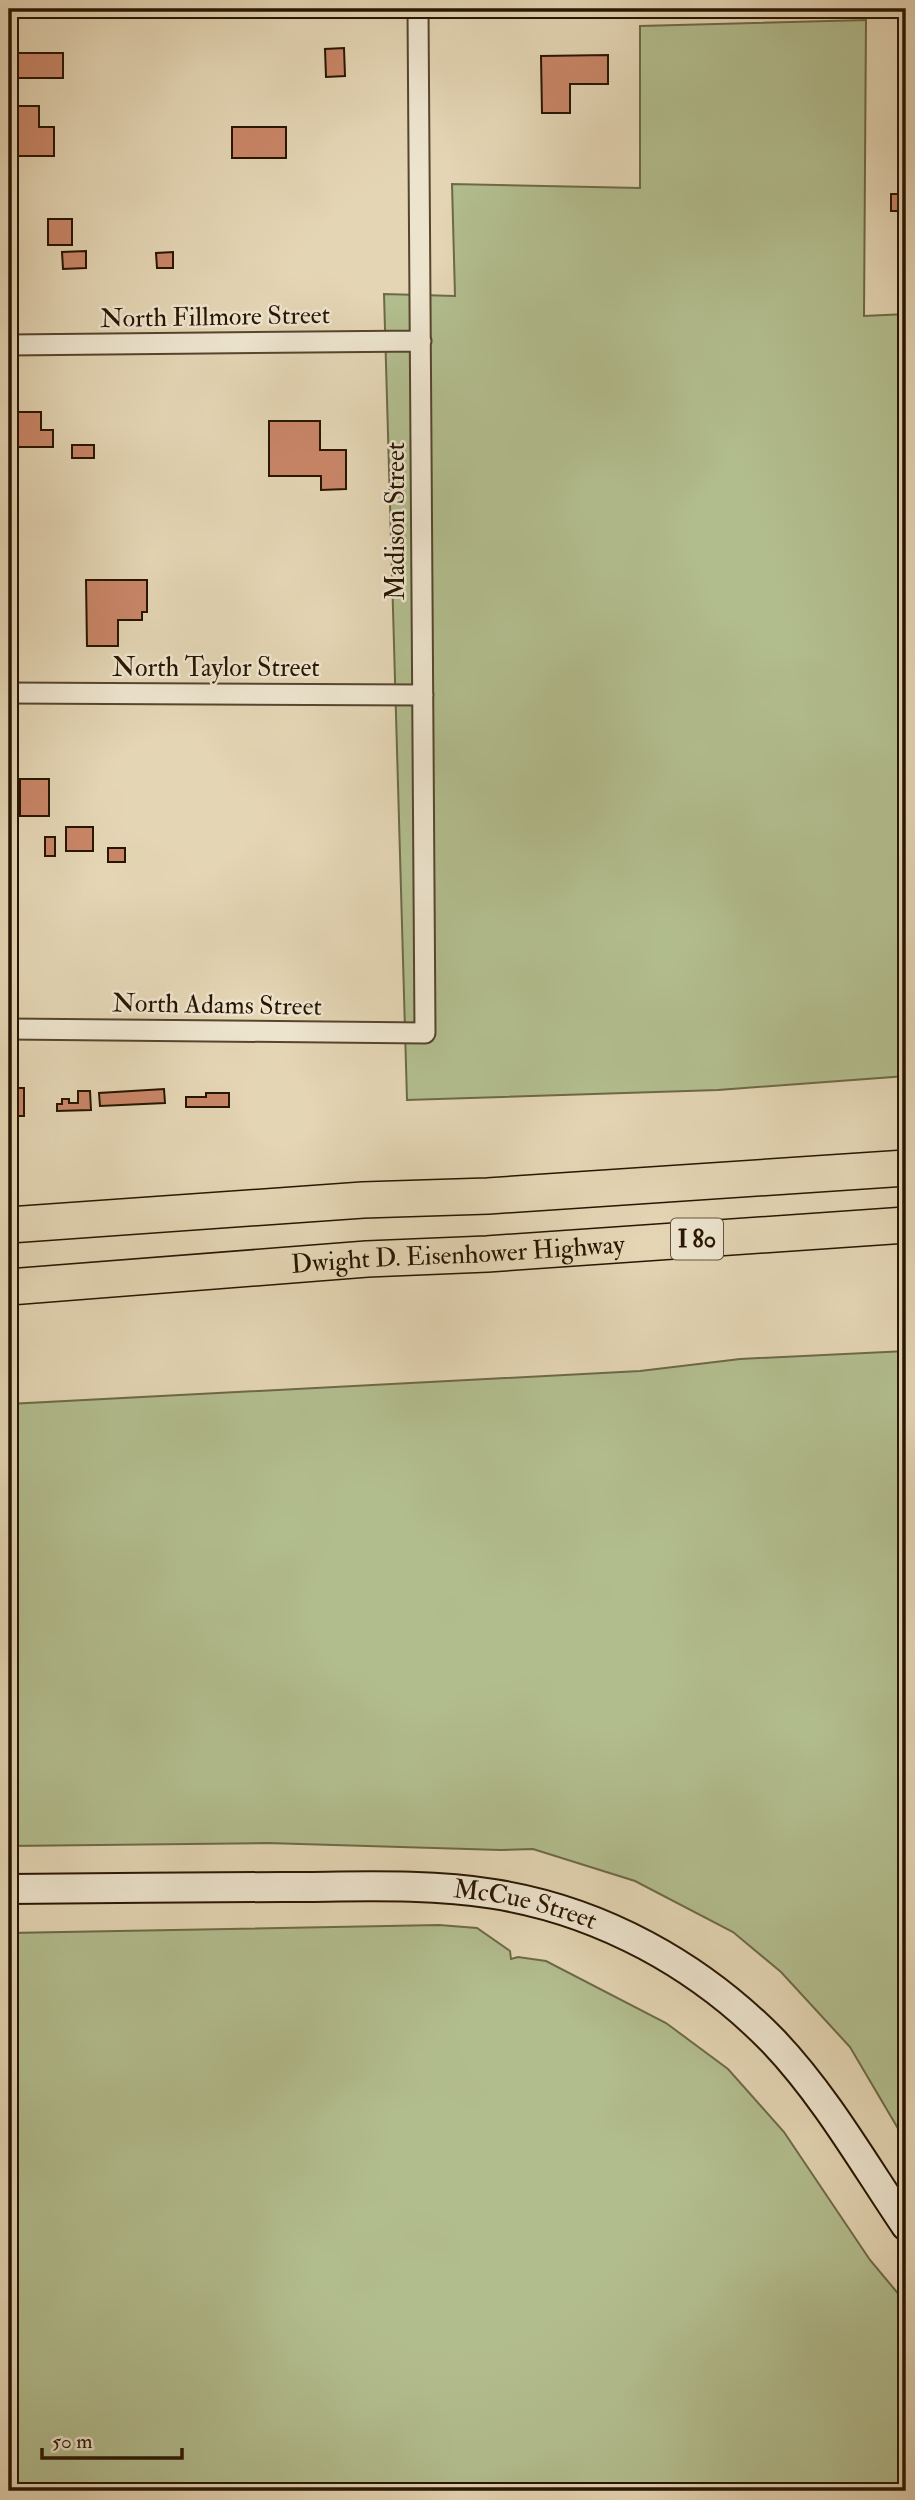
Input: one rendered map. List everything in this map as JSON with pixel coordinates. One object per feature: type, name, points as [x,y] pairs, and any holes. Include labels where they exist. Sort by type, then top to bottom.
[{"type":"highway","name":"I 80","points":[[9,1225],[363,1200],[488,1196],[906,1168]]},
{"type":"highway","name":"Dwight D. Eisenhower Highway","points":[[9,1287],[367,1259],[487,1254],[906,1225]]},
{"type":"main road","name":"McCue Street","points":[[9,1889],[446,1889],[494,1894],[545,1904],[587,1918],[637,1940],[685,1968],[773,2041],[813,2087],[906,2226]]},
{"type":"street","name":"Madison Street","points":[[418,9],[425,1033]]},
{"type":"street","name":"North Fillmore Street","points":[[9,345],[421,341]]},
{"type":"street","name":"North Taylor Street","points":[[9,693],[423,695]]},
{"type":"street","name":"North Adams Street","points":[[9,1029],[425,1033]]},
{"type":"green space","points":[[866,20],[864,316],[906,314],[906,1076],[718,1090],[407,1100],[384,294],[455,296],[452,184],[640,188],[640,26]]},
{"type":"green space","points":[[906,1351],[906,2142],[850,2047],[781,1972],[733,1932],[635,1881],[533,1849],[267,1843],[9,1846],[9,1404],[640,1371],[740,1359]]},
{"type":"green space","points":[[439,1925],[477,1928],[510,1951],[511,1959],[518,1957],[546,1961],[666,2023],[728,2069],[784,2132],[870,2260],[906,2303],[906,2491],[9,2491],[9,1933]]},
{"type":"building","points":[[344,48],[345,76],[326,77],[325,49]]},
{"type":"building","points":[[9,53],[63,53],[63,78],[9,78]]},
{"type":"building","points":[[608,55],[608,84],[570,84],[570,113],[542,113],[541,56]]},
{"type":"building","points":[[17,106],[39,106],[39,127],[54,127],[54,156],[17,156]]},
{"type":"building","points":[[232,127],[286,127],[286,158],[232,158]]},
{"type":"building","points":[[891,194],[906,194],[906,211],[891,211]]},
{"type":"building","points":[[48,219],[72,219],[72,245],[48,245]]},
{"type":"building","points":[[86,251],[86,268],[63,269],[62,252]]},
{"type":"building","points":[[173,252],[173,268],[157,268],[156,253]]},
{"type":"building","points":[[18,412],[41,412],[41,430],[53,430],[53,447],[18,447]]},
{"type":"building","points":[[269,421],[320,421],[320,450],[346,450],[346,489],[321,490],[321,476],[269,476]]},
{"type":"building","points":[[72,445],[94,445],[94,458],[72,458]]},
{"type":"building","points":[[86,580],[147,580],[147,612],[142,612],[142,620],[118,620],[118,646],[87,646]]},
{"type":"building","points":[[20,779],[49,779],[49,816],[20,816]]},
{"type":"building","points":[[66,827],[93,827],[93,851],[66,851]]},
{"type":"building","points":[[45,837],[55,837],[55,856],[45,856]]},
{"type":"building","points":[[108,848],[125,848],[125,862],[108,862]]},
{"type":"building","points":[[9,1088],[24,1088],[24,1116],[9,1116]]},
{"type":"building","points":[[164,1089],[165,1103],[100,1106],[99,1093]]},
{"type":"building","points":[[78,1091],[90,1091],[91,1110],[57,1111],[57,1104],[62,1104],[62,1099],[69,1099],[69,1103],[78,1103]]},
{"type":"building","points":[[206,1093],[229,1093],[229,1107],[186,1107],[186,1097],[206,1097]]}]
